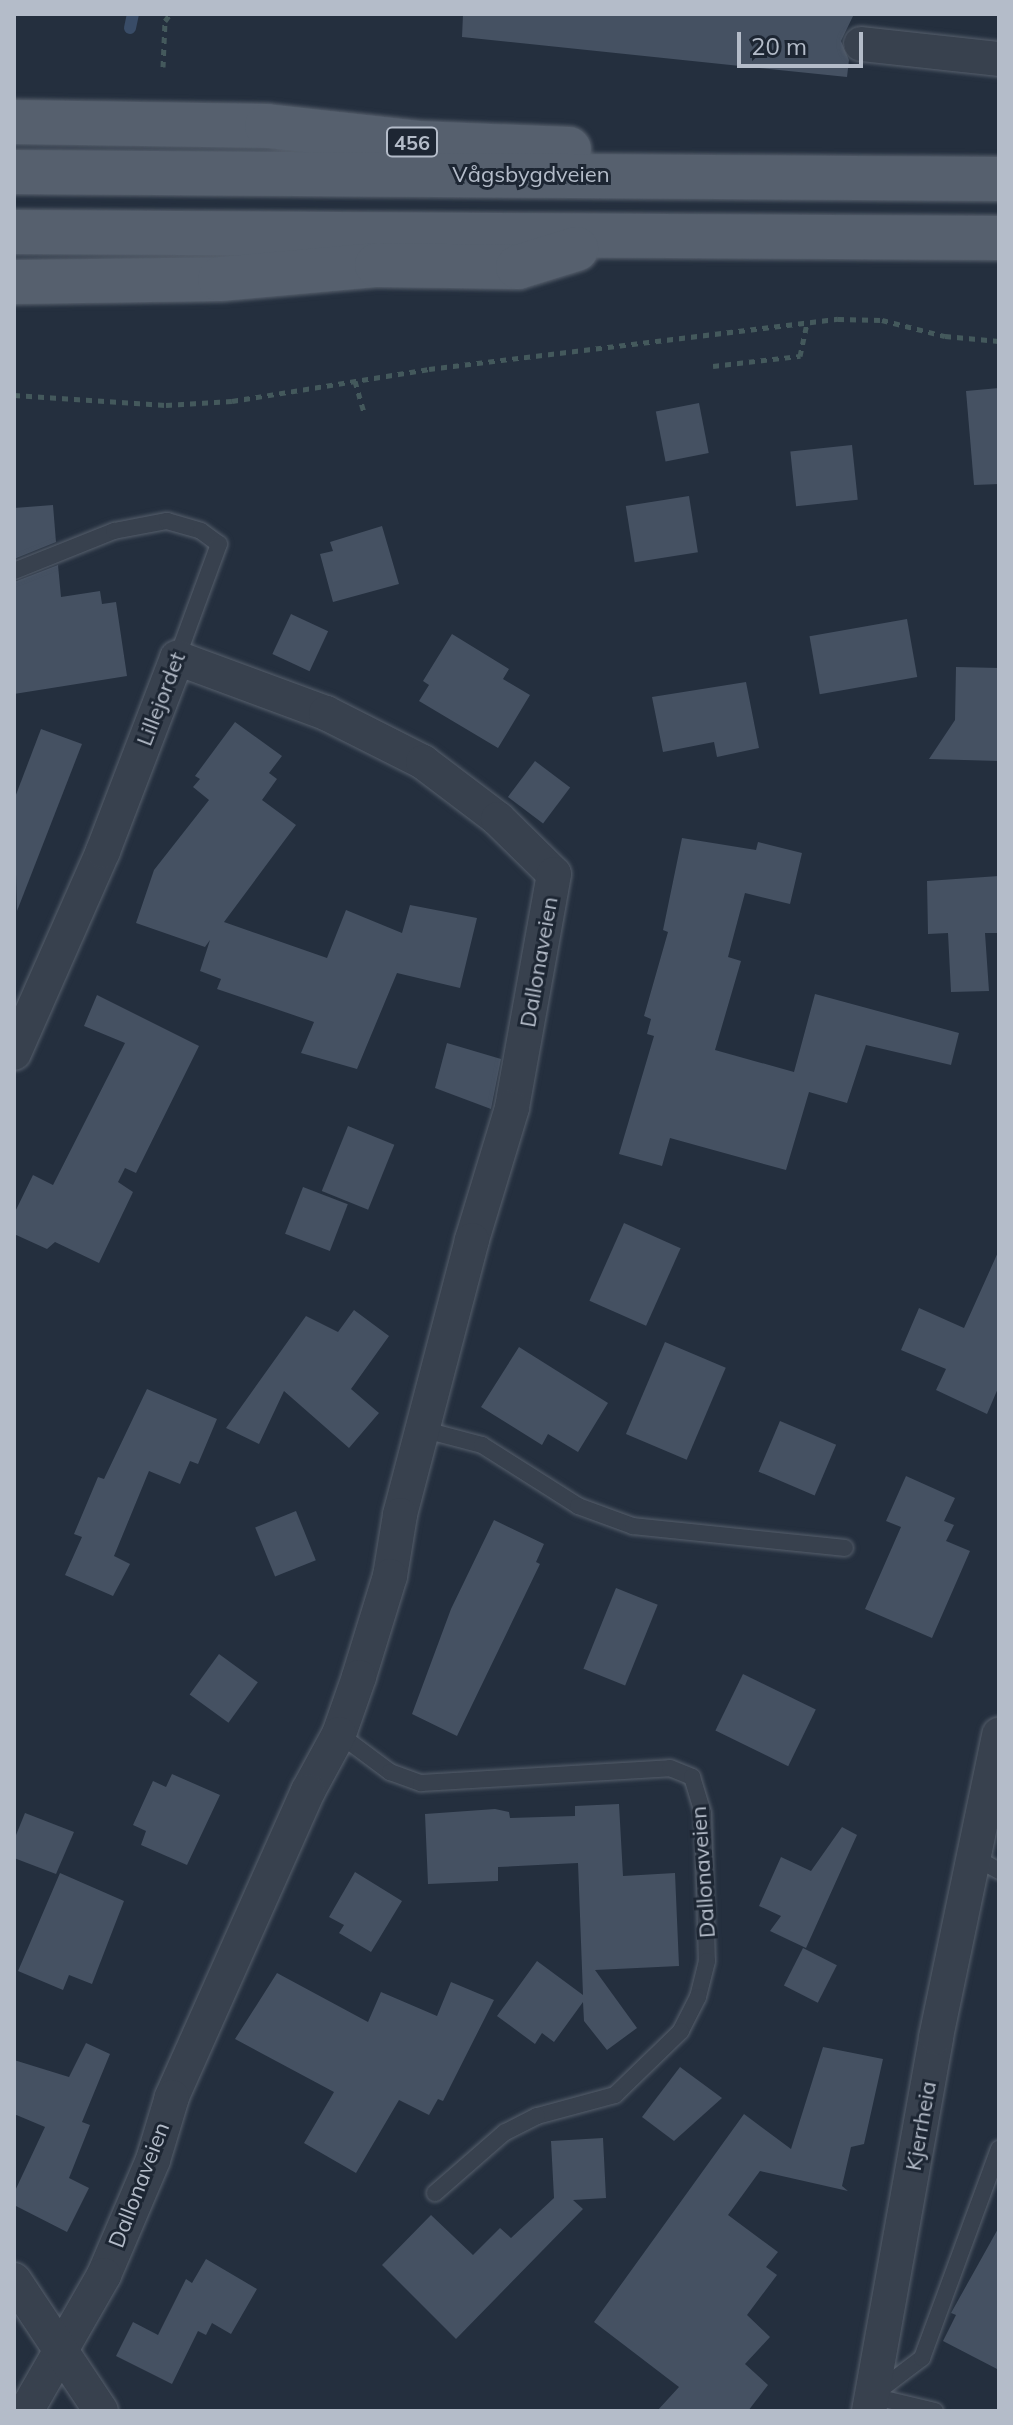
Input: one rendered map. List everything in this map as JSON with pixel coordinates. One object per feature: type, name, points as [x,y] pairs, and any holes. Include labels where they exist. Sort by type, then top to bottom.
[{"type":"main road","name":"456","points":[[14,122],[322,129],[418,143],[540,145],[810,177]]},
{"type":"main road","name":"Vågsbygdveien","points":[[14,172],[999,179]]},
{"type":"main road","points":[[14,232],[999,238]]},
{"type":"main road","points":[[14,282],[220,279],[377,265],[518,267],[618,237]]},
{"type":"street","points":[[861,44],[999,59]]},
{"type":"street","name":"Lillejordet","points":[[14,1053],[103,851],[177,658]]},
{"type":"street","name":"Dallonaveien","points":[[26,2411],[104,2275],[153,2160],[172,2097],[308,1791],[339,1734],[390,1576],[425,1430],[512,1108],[554,874],[498,819],[423,762],[326,713],[177,658]]},
{"type":"street","name":"Kjerrheia","points":[[870,2404],[936,2037],[987,1864],[999,1735]]},
{"type":"street","points":[[14,2280],[101,2411]]},
{"type":"lane","name":"Lillejordet","points":[[14,571],[114,531],[167,521],[201,531],[219,544],[177,658]]},
{"type":"lane","points":[[425,1430],[482,1445],[578,1506],[633,1526],[845,1548]]},
{"type":"lane","name":"Dallonaveien","points":[[339,1734],[390,1772],[421,1783],[670,1768],[692,1777],[703,1813],[707,1961],[698,1997],[681,2031],[658,2059],[615,2095],[537,2116],[505,2132],[435,2193]]},
{"type":"lane","points":[[870,2404],[922,2358],[999,2149]]},
{"type":"lane","points":[[870,2404],[935,2411]]},
{"type":"path","points":[[163,67],[165,21],[170,14]]},
{"type":"path","points":[[14,395],[166,405],[232,401],[355,381],[807,322],[882,320],[945,336],[999,341]]},
{"type":"path","points":[[713,366],[800,356],[807,322]]},
{"type":"path","points":[[355,381],[365,415]]},
{"type":"building","points":[[463,14],[854,14],[841,41],[849,60],[847,77],[462,37]]},
{"type":"building","points":[[999,388],[999,484],[974,485],[966,391]]},
{"type":"building","points":[[699,403],[709,453],[666,461],[656,411]]},
{"type":"building","points":[[852,445],[858,500],[796,506],[790,451]]},
{"type":"building","points":[[689,496],[698,552],[635,562],[626,506]]},
{"type":"building","points":[[53,505],[56,542],[14,559],[14,508]]},
{"type":"building","points":[[382,526],[399,584],[333,602],[320,554],[333,551],[330,542]]},
{"type":"building","points":[[58,565],[61,597],[100,591],[102,604],[116,602],[127,676],[14,694],[14,582]]},
{"type":"building","points":[[291,614],[328,631],[310,671],[272,654]]},
{"type":"building","points":[[907,619],[917,677],[820,694],[810,636]]},
{"type":"building","points":[[452,634],[509,669],[503,679],[530,695],[498,748],[419,701],[429,685],[423,681]]},
{"type":"building","points":[[956,667],[999,668],[999,761],[929,759],[955,720]]},
{"type":"building","points":[[746,682],[759,748],[717,757],[714,742],[663,752],[652,697]]},
{"type":"building","points":[[235,722],[282,756],[269,773],[277,779],[262,800],[296,825],[224,922],[327,958],[346,910],[402,933],[410,905],[477,918],[460,988],[397,973],[357,1069],[301,1053],[314,1022],[217,989],[221,979],[200,971],[210,940],[205,947],[136,923],[154,870],[209,800],[193,787],[200,779],[195,776]]},
{"type":"building","points":[[41,729],[82,744],[17,911],[14,800]]},
{"type":"building","points":[[535,761],[570,787],[543,823],[508,797]]},
{"type":"building","points":[[682,838],[756,850],[758,842],[802,853],[790,904],[745,893],[728,957],[741,961],[715,1050],[794,1072],[815,994],[959,1033],[951,1065],[866,1045],[847,1103],[809,1092],[786,1170],[670,1138],[662,1166],[619,1154],[654,1036],[647,1034],[651,1019],[644,1016],[668,932],[663,930]]},
{"type":"building","points":[[999,876],[999,933],[985,933],[989,991],[951,992],[948,933],[928,934],[927,881]]},
{"type":"building","points":[[97,995],[199,1046],[136,1173],[125,1168],[118,1182],[133,1192],[99,1263],[55,1242],[47,1249],[14,1234],[14,1214],[33,1175],[53,1185],[125,1043],[84,1026]]},
{"type":"building","points":[[447,1043],[501,1059],[491,1109],[435,1088]]},
{"type":"building","points":[[348,1126],[394,1145],[368,1210],[322,1191]]},
{"type":"building","points":[[303,1187],[348,1204],[330,1251],[285,1234]]},
{"type":"building","points":[[624,1223],[681,1248],[646,1326],[589,1301]]},
{"type":"building","points":[[999,1250],[999,1386],[987,1414],[936,1390],[946,1369],[901,1350],[919,1308],[964,1328]]},
{"type":"building","points":[[354,1310],[389,1336],[351,1389],[379,1413],[349,1448],[284,1391],[259,1444],[226,1428],[306,1316],[338,1332]]},
{"type":"building","points":[[665,1342],[726,1368],[687,1460],[626,1434]]},
{"type":"building","points":[[519,1347],[608,1403],[578,1452],[548,1434],[542,1445],[481,1407]]},
{"type":"building","points":[[147,1389],[217,1419],[198,1464],[190,1461],[180,1484],[149,1471],[114,1556],[130,1564],[113,1596],[65,1575],[82,1537],[74,1534],[98,1477],[104,1479]]},
{"type":"building","points":[[780,1421],[836,1445],[815,1495],[759,1472]]},
{"type":"building","points":[[906,1476],[955,1498],[944,1521],[954,1525],[946,1541],[970,1551],[932,1638],[865,1609],[901,1527],[886,1521]]},
{"type":"building","points":[[296,1511],[316,1560],[275,1577],[255,1527]]},
{"type":"building","points":[[494,1520],[544,1544],[536,1562],[540,1564],[457,1736],[412,1714],[451,1609]]},
{"type":"building","points":[[616,1588],[658,1605],[625,1686],[583,1669]]},
{"type":"building","points":[[219,1654],[258,1682],[228,1723],[190,1694]]},
{"type":"building","points":[[743,1674],[816,1710],[788,1766],[715,1731]]},
{"type":"building","points":[[172,1774],[220,1795],[187,1865],[141,1845],[146,1831],[133,1825],[153,1781],[166,1787]]},
{"type":"building","points":[[619,1804],[623,1876],[675,1873],[679,1966],[595,1970],[637,2028],[607,2050],[584,2021],[583,2002],[554,2042],[542,2033],[535,2044],[497,2016],[537,1961],[583,1995],[578,1863],[498,1867],[498,1881],[428,1884],[425,1814],[495,1809],[509,1812],[510,1818],[575,1816],[575,1806]]},
{"type":"building","points":[[25,1813],[74,1832],[56,1874],[14,1858],[14,1840]]},
{"type":"building","points":[[842,1827],[857,1835],[806,1948],[770,1931],[781,1916],[759,1906],[781,1857],[811,1871]]},
{"type":"building","points":[[355,1872],[402,1901],[371,1952],[339,1933],[344,1925],[329,1917]]},
{"type":"building","points":[[60,1873],[124,1901],[92,1984],[69,1975],[63,1990],[18,1971]]},
{"type":"building","points":[[803,1948],[837,1965],[818,2003],[784,1985]]},
{"type":"building","points":[[277,1973],[368,2022],[381,1992],[437,2016],[451,1982],[494,2000],[443,2101],[438,2099],[429,2115],[399,2100],[356,2173],[304,2143],[334,2092],[235,2039]]},
{"type":"building","points":[[86,2043],[110,2054],[82,2122],[90,2125],[69,2178],[89,2188],[67,2232],[14,2205],[14,2193],[45,2127],[14,2114],[14,2060],[69,2077]]},
{"type":"building","points":[[823,2047],[883,2059],[864,2144],[851,2147],[842,2186],[848,2191],[760,2171],[728,2215],[778,2252],[766,2267],[777,2275],[747,2315],[770,2337],[745,2364],[768,2385],[748,2411],[657,2411],[679,2387],[594,2322],[744,2114],[791,2149]]},
{"type":"building","points":[[680,2067],[722,2098],[674,2141],[642,2117]]},
{"type":"building","points":[[603,2138],[606,2198],[573,2200],[583,2209],[456,2339],[382,2265],[431,2215],[473,2255],[500,2228],[511,2238],[554,2198],[551,2141]]},
{"type":"building","points":[[999,2227],[999,2370],[943,2341],[956,2315],[951,2313]]},
{"type":"building","points":[[206,2259],[257,2289],[231,2334],[212,2323],[206,2335],[198,2331],[172,2384],[116,2356],[133,2322],[158,2335],[186,2279],[192,2283]]},
{"type":"waterway","points":[[130,28],[133,14]]}]
